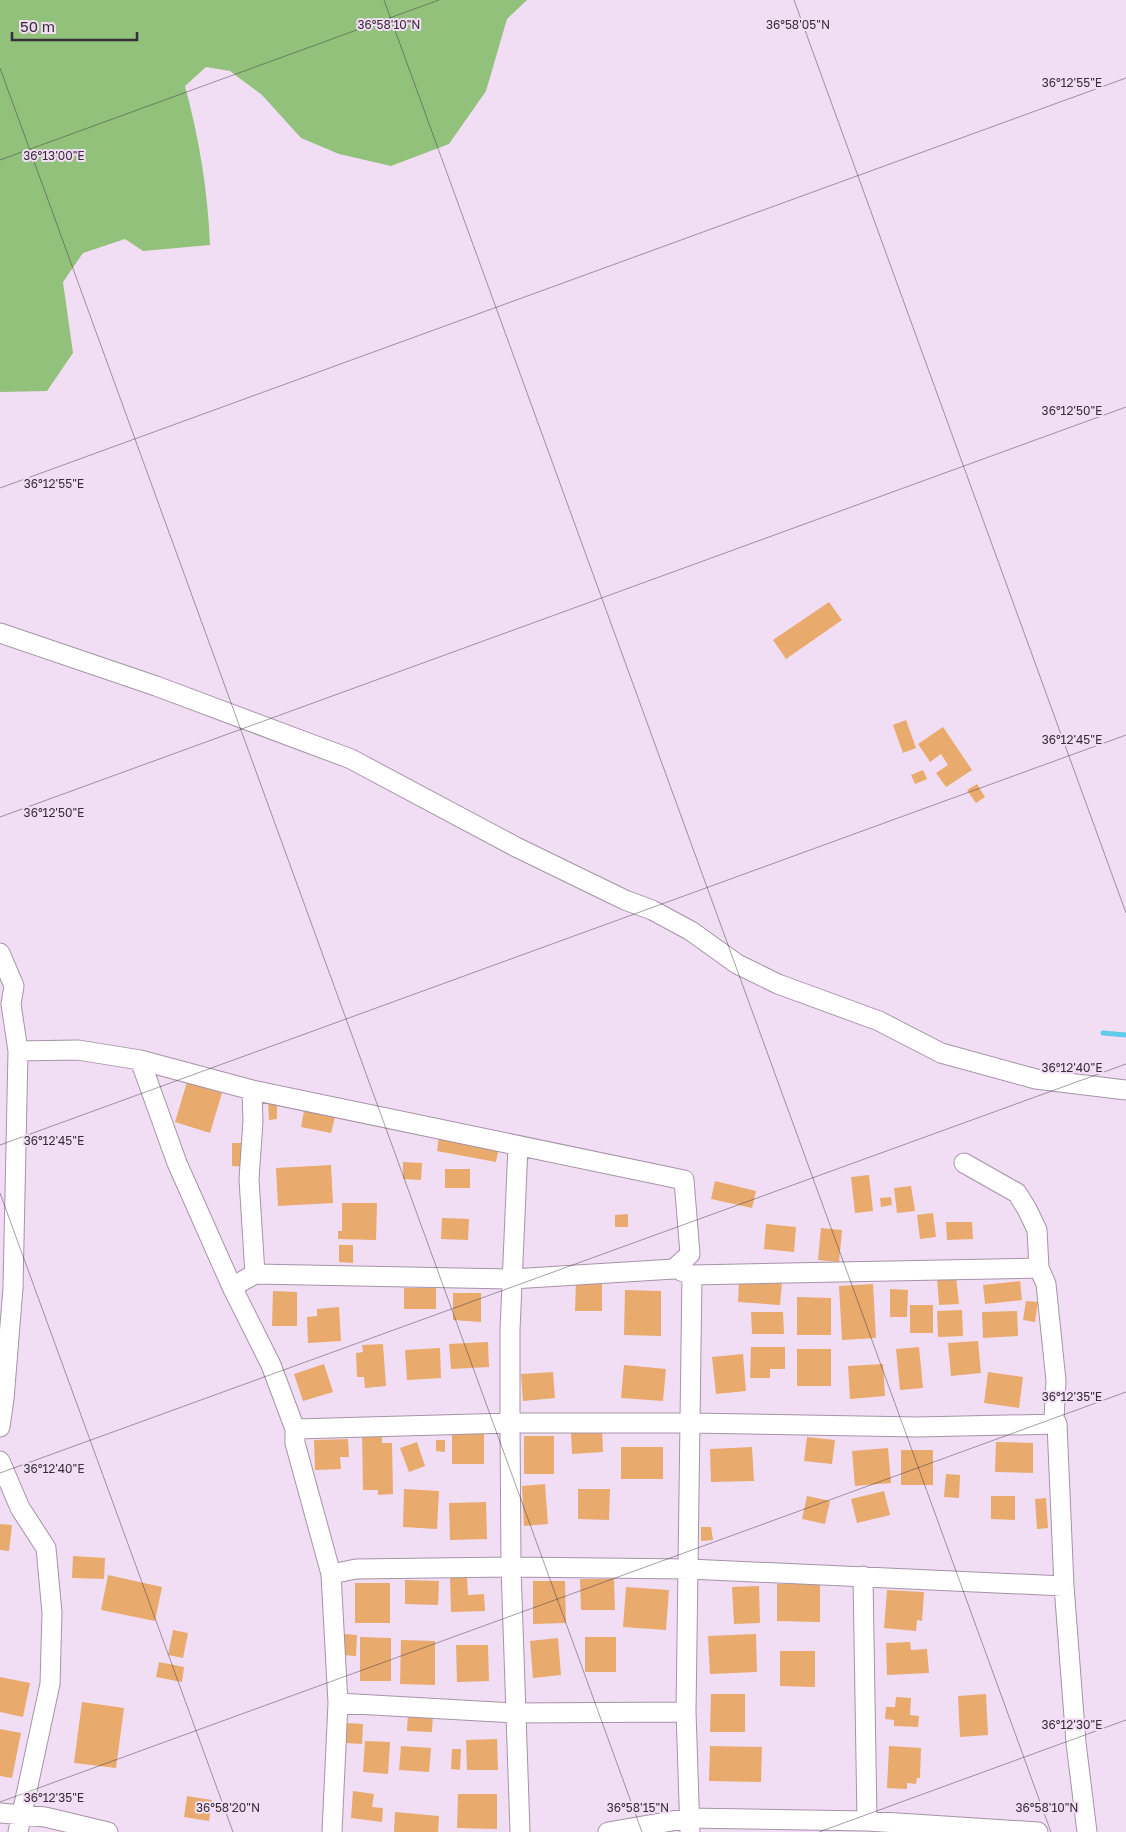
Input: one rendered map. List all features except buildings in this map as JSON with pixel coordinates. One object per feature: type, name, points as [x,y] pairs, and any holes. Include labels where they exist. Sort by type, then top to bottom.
[{"type":"street","points":[[0,633],[156,686],[351,759],[516,847],[625,900],[652,910],[683,927],[737,964],[778,984],[879,1021],[941,1053],[1036,1079],[1126,1090]]},
{"type":"street","points":[[0,954],[14,986],[11,1004],[18,1052],[8,1118],[13,1288],[0,1427]]},
{"type":"street","points":[[18,1052],[78,1050],[140,1060],[252,1090],[684,1180],[690,1254],[674,1269]]},
{"type":"street","points":[[140,1060],[177,1163],[232,1287],[271,1365],[295,1429],[295,1442],[332,1574],[338,1703],[332,1832]]},
{"type":"street","points":[[252,1090],[253,1121],[250,1178],[255,1274]]},
{"type":"street","points":[[518,1146],[512,1278],[510,1423],[514,1713],[520,1832]]},
{"type":"street","points":[[964,1163],[1016,1192],[1028,1209],[1036,1230],[1039,1268],[1046,1284],[1056,1381],[1054,1419],[1057,1424],[1064,1586],[1076,1743],[1087,1832]]},
{"type":"street","points":[[232,1287],[255,1274],[512,1278],[674,1269],[692,1275],[1039,1268]]},
{"type":"street","points":[[689,1825],[686,1712],[690,1569],[692,1275]]},
{"type":"street","points":[[295,1429],[510,1423],[690,1423],[917,1427],[1057,1424]]},
{"type":"street","points":[[0,1461],[20,1508],[46,1548],[52,1613],[50,1684],[19,1824]]},
{"type":"street","points":[[332,1574],[356,1569],[511,1567],[690,1569],[1064,1586]]},
{"type":"street","points":[[862,1576],[867,1821]]},
{"type":"street","points":[[338,1703],[514,1713],[686,1712]]},
{"type":"street","points":[[0,1813],[19,1824],[45,1817],[108,1832]]},
{"type":"street","points":[[608,1832],[689,1825],[867,1821],[1038,1832]]},
{"type":"green space","points":[[0,0],[527,0],[507,19],[486,91],[449,144],[391,166],[339,154],[301,138],[262,95],[230,71],[206,67],[185,86],[195,125],[202,165],[210,245],[143,251],[125,239],[83,253],[63,282],[73,353],[47,391],[0,392]]},
{"type":"waterway","points":[[1103,1033],[1126,1035]]}]
